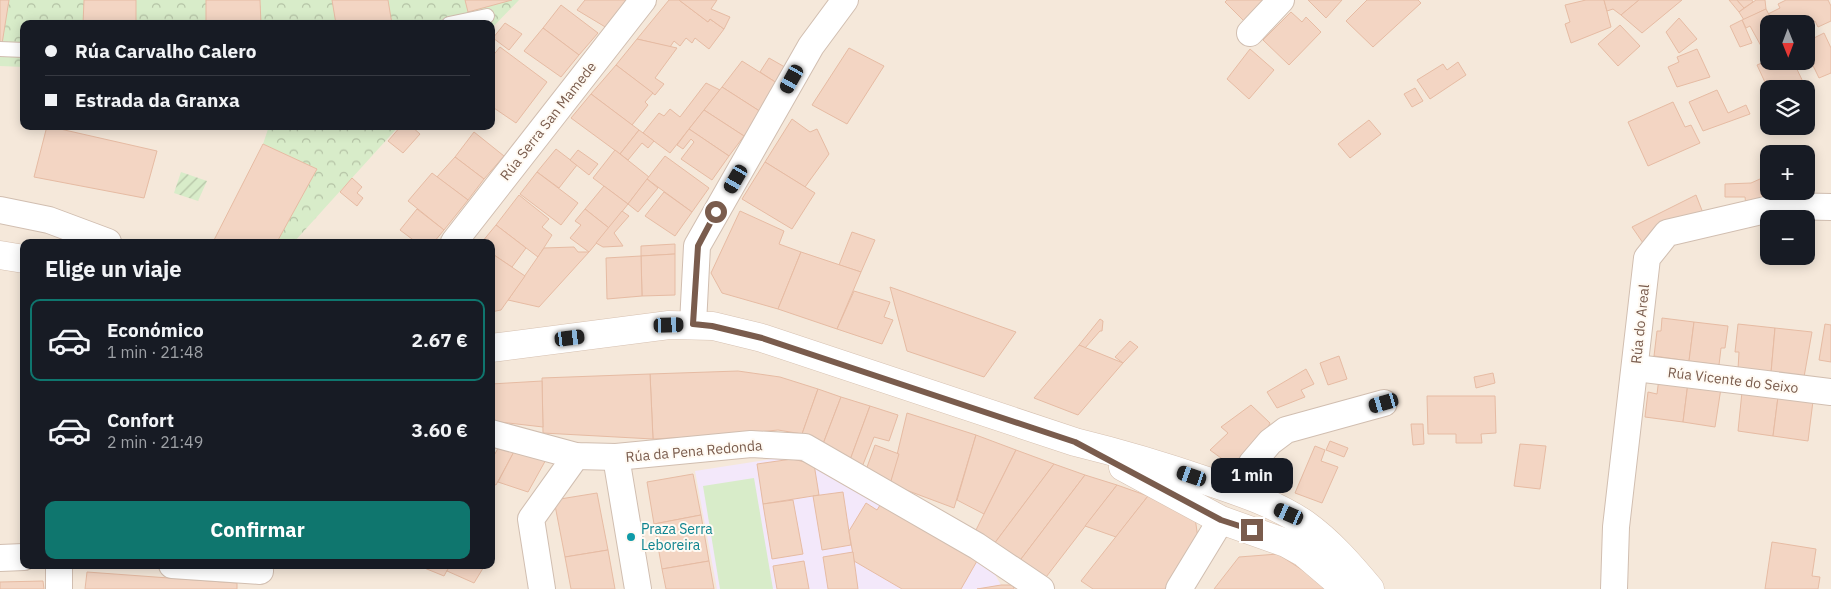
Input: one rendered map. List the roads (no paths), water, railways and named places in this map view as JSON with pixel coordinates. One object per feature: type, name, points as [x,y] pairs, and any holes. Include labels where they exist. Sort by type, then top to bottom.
[{"type":"main road","points":[[0,255],[20,258]]},
{"type":"main road","points":[[495,347],[669,325],[693,324],[712,326],[762,338],[1075,442],[1117,452],[1236,491],[1289,514],[1305,524],[1335,549],[1370,589]]},
{"type":"main road","points":[[1075,442],[1221,519],[1270,536],[1298,550],[1346,589]]},
{"type":"main road","points":[[1221,519],[1237,520],[1244,513],[1246,503],[1236,491]]},
{"type":"street","name":"Rúa Serra San Mamede","points":[[456,239],[643,0]]},
{"type":"street","points":[[693,324],[698,246],[811,46],[845,0]]},
{"type":"street","points":[[1250,33],[1281,0]]},
{"type":"street","name":"Rúa do Areal","points":[[1614,589],[1616,527],[1636,368],[1647,258],[1667,233],[1783,206],[1831,207]]},
{"type":"street","points":[[0,210],[48,220],[100,239]]},
{"type":"street","name":"Rúa Vicente do Seixo","points":[[1636,368],[1831,392]]},
{"type":"street","points":[[1236,491],[1252,463],[1270,442],[1286,430],[1384,403]]},
{"type":"street","name":"Rúa da Pena Redonda","points":[[495,434],[576,456],[616,457],[751,444],[805,447],[977,546],[1040,589]]},
{"type":"street","points":[[542,589],[531,519],[576,456]]},
{"type":"street","points":[[616,457],[638,589]]},
{"type":"street","points":[[1179,589],[1221,519]]},
{"type":"street","points":[[0,558],[20,557]]},
{"type":"street","points":[[58,569],[59,589]]},
{"type":"street","points":[[231,569],[260,571]]},
{"type":"lane","points":[[468,20],[487,16]]},
{"type":"lane","points":[[0,49],[20,50]]},
{"type":"place","name":"Praza Serra Leboreira","points":[[631,537]]}]
